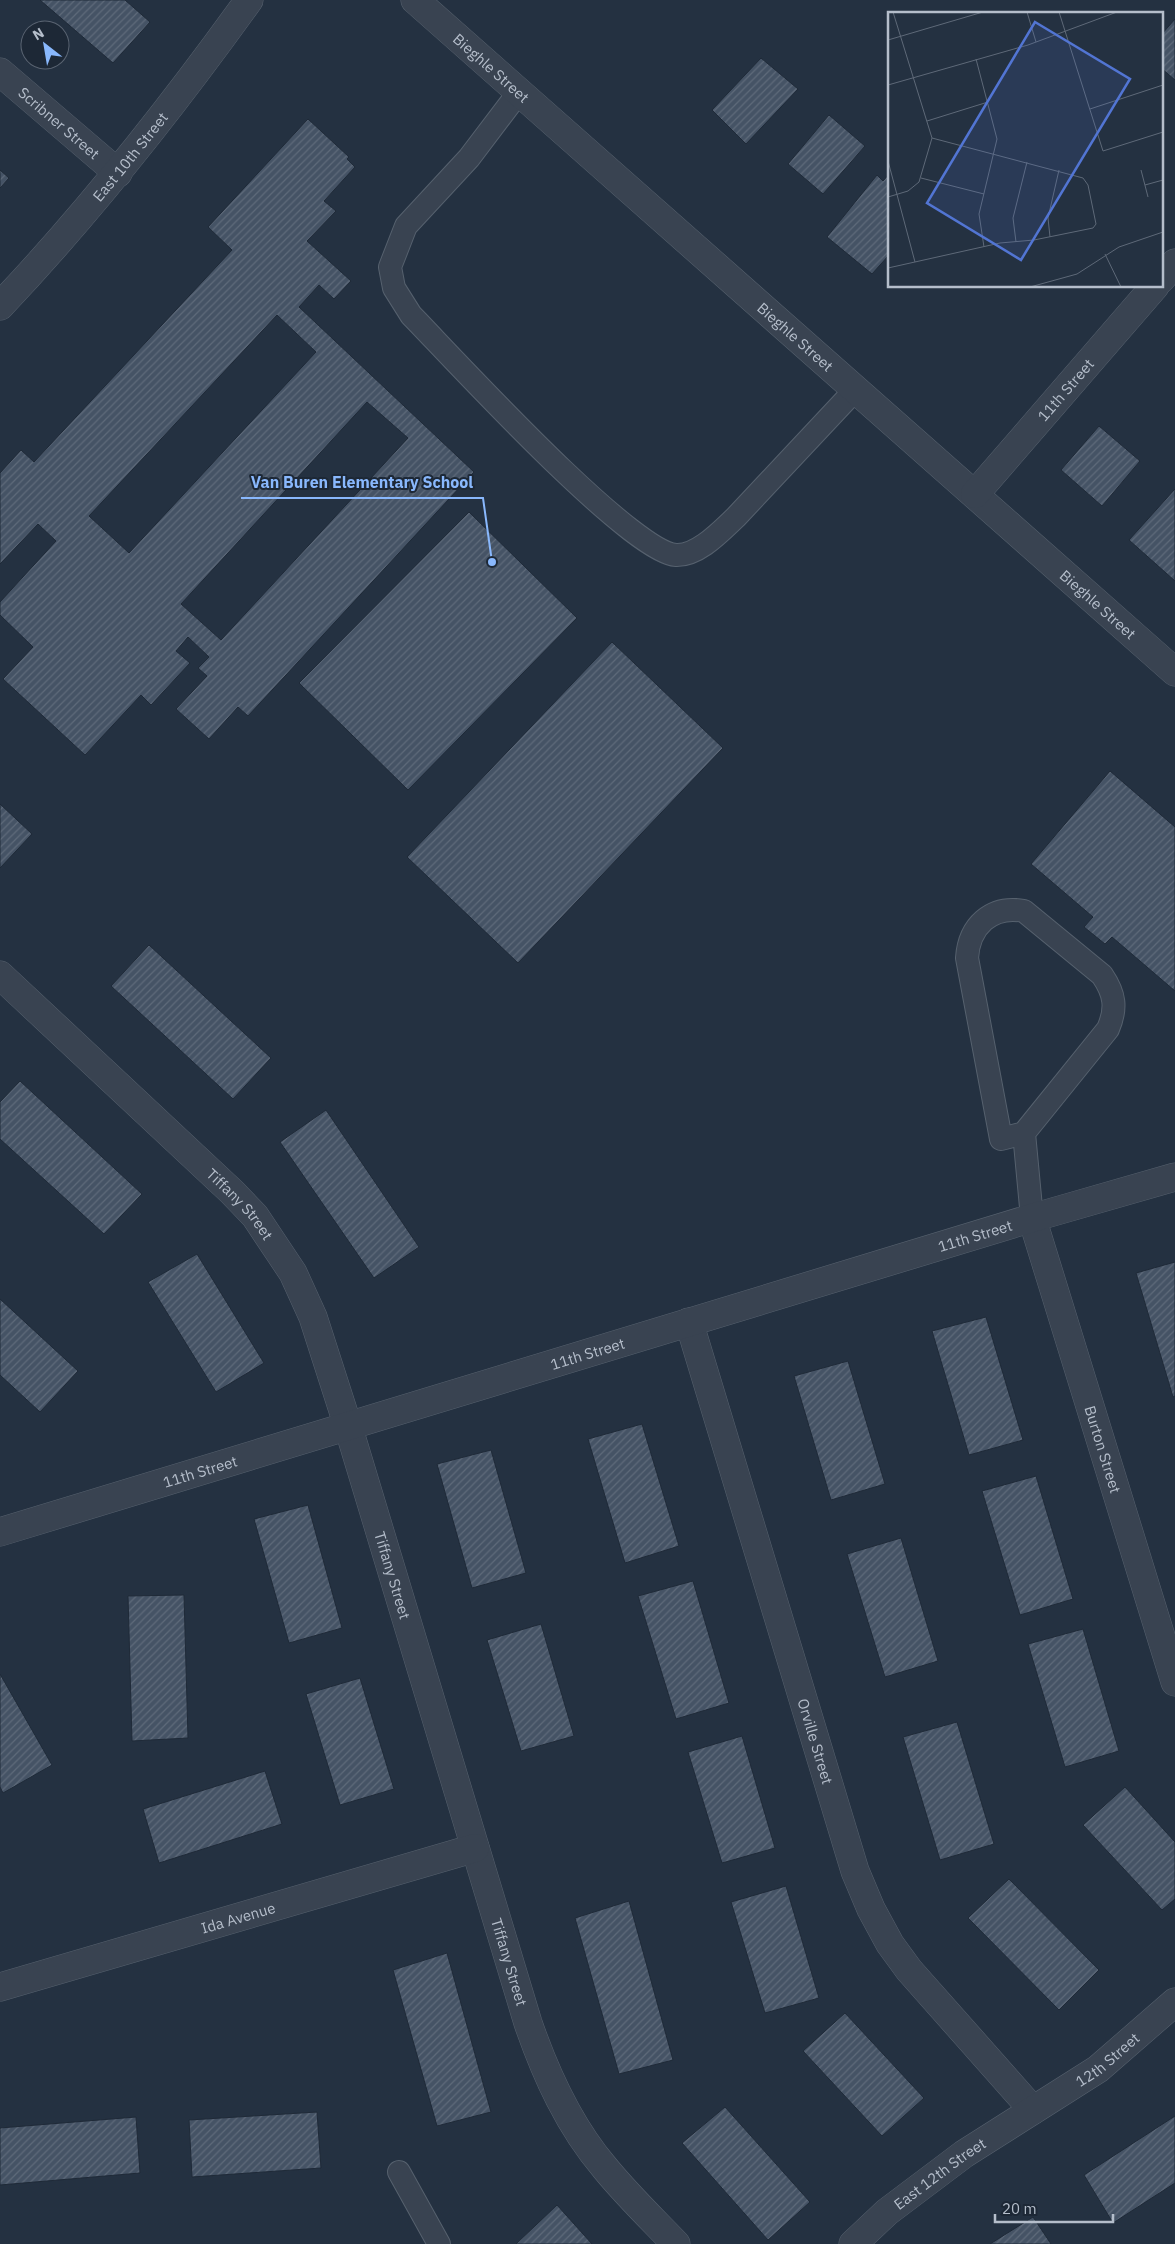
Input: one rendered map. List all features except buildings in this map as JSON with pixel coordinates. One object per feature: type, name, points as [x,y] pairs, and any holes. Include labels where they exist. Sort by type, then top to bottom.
[{"type":"street","name":"East 10th Street","points":[[0,306],[54,248],[118,173],[189,83],[249,0]]},
{"type":"street","name":"Bieghle Street","points":[[415,0],[1175,672]]},
{"type":"street","name":"Scribner Street","points":[[0,72],[118,173]]},
{"type":"street","points":[[1162,278],[1175,263]]},
{"type":"street","name":"11th Street","points":[[975,494],[1153,288]]},
{"type":"street","name":"Tiffany Street","points":[[4,985],[232,1192],[255,1216],[293,1273],[313,1317],[348,1426],[539,2055],[561,2105],[604,2168],[676,2244]]},
{"type":"street","name":"11th Street","points":[[0,1532],[1032,1218],[1175,1178]]},
{"type":"street","name":"Burton Street","points":[[1032,1218],[1175,1682]]},
{"type":"street","name":"Orville Street","points":[[689,1322],[856,1871],[871,1910],[890,1944],[909,1970],[1033,2110]]},
{"type":"street","name":"Ida Avenue","points":[[0,1988],[476,1848]]},
{"type":"street","name":"12th Street","points":[[1033,2110],[1098,2069],[1175,2002]]},
{"type":"street","name":"East 12th Street","points":[[853,2244],[887,2212],[964,2154],[1033,2110]]},
{"type":"lane","points":[[519,92],[469,158],[406,226],[390,267],[394,288],[411,315],[598,504],[644,540],[665,553],[678,555],[692,552],[720,532],[736,517],[856,389]]},
{"type":"lane","points":[[1024,1133],[1001,1139],[967,958],[968,944],[984,919],[998,912],[1012,909],[1024,911],[1102,975],[1110,986],[1114,1000],[1114,1015],[1108,1029],[1024,1133],[1032,1218]]},
{"type":"lane","points":[[399,2172],[439,2244]]},
{"type":"place","name":"Van Buren Elementary School","points":[[492,562]]}]
